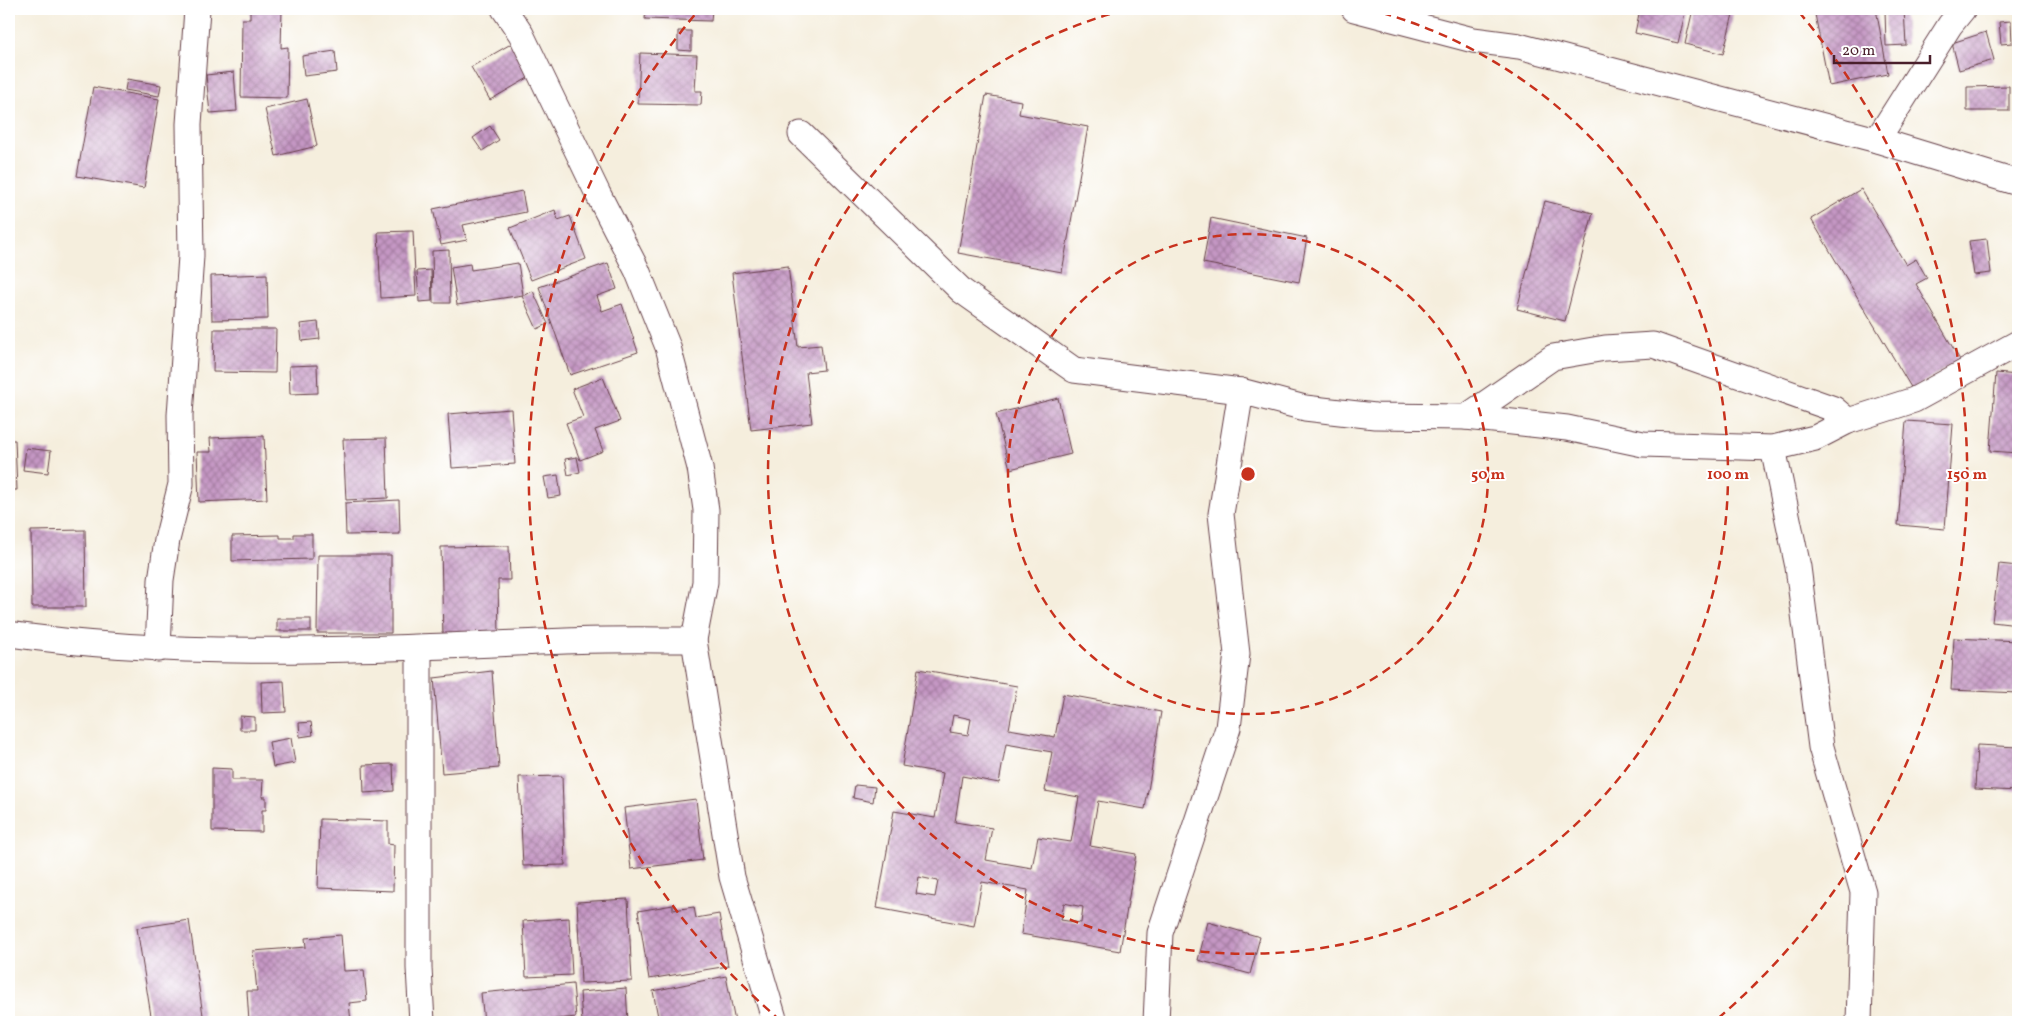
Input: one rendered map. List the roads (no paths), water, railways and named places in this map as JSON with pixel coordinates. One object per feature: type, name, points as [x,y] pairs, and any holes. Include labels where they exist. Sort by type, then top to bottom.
[{"type":"street","points":[[158,649],[161,580],[166,540],[181,484],[180,415],[191,256],[189,124],[197,9]]},
{"type":"street","points":[[504,9],[521,34],[637,270],[668,347],[700,468],[706,510],[705,582],[694,640],[732,877],[775,1022]]},
{"type":"street","points":[[1354,9],[1473,40],[1520,46],[1876,140],[2018,183]]},
{"type":"street","points":[[1876,140],[1950,25],[1963,9]]},
{"type":"street","points":[[801,134],[962,291],[1074,370],[1241,391],[1315,410],[1375,416],[1466,417],[1566,428],[1643,444],[1773,448],[1815,438],[1848,421],[1914,400],[2018,343]]},
{"type":"street","points":[[1466,417],[1553,357],[1605,348],[1652,345],[1834,409],[1848,421]]},
{"type":"street","points":[[1156,1022],[1160,933],[1228,728],[1237,654],[1220,514],[1241,391]]},
{"type":"street","points":[[1773,448],[1798,566],[1821,747],[1863,892],[1859,1022]]},
{"type":"street","points":[[9,634],[70,643],[158,649],[419,648],[568,640],[694,640]]},
{"type":"street","points":[[419,648],[419,968],[422,1022]]}]
